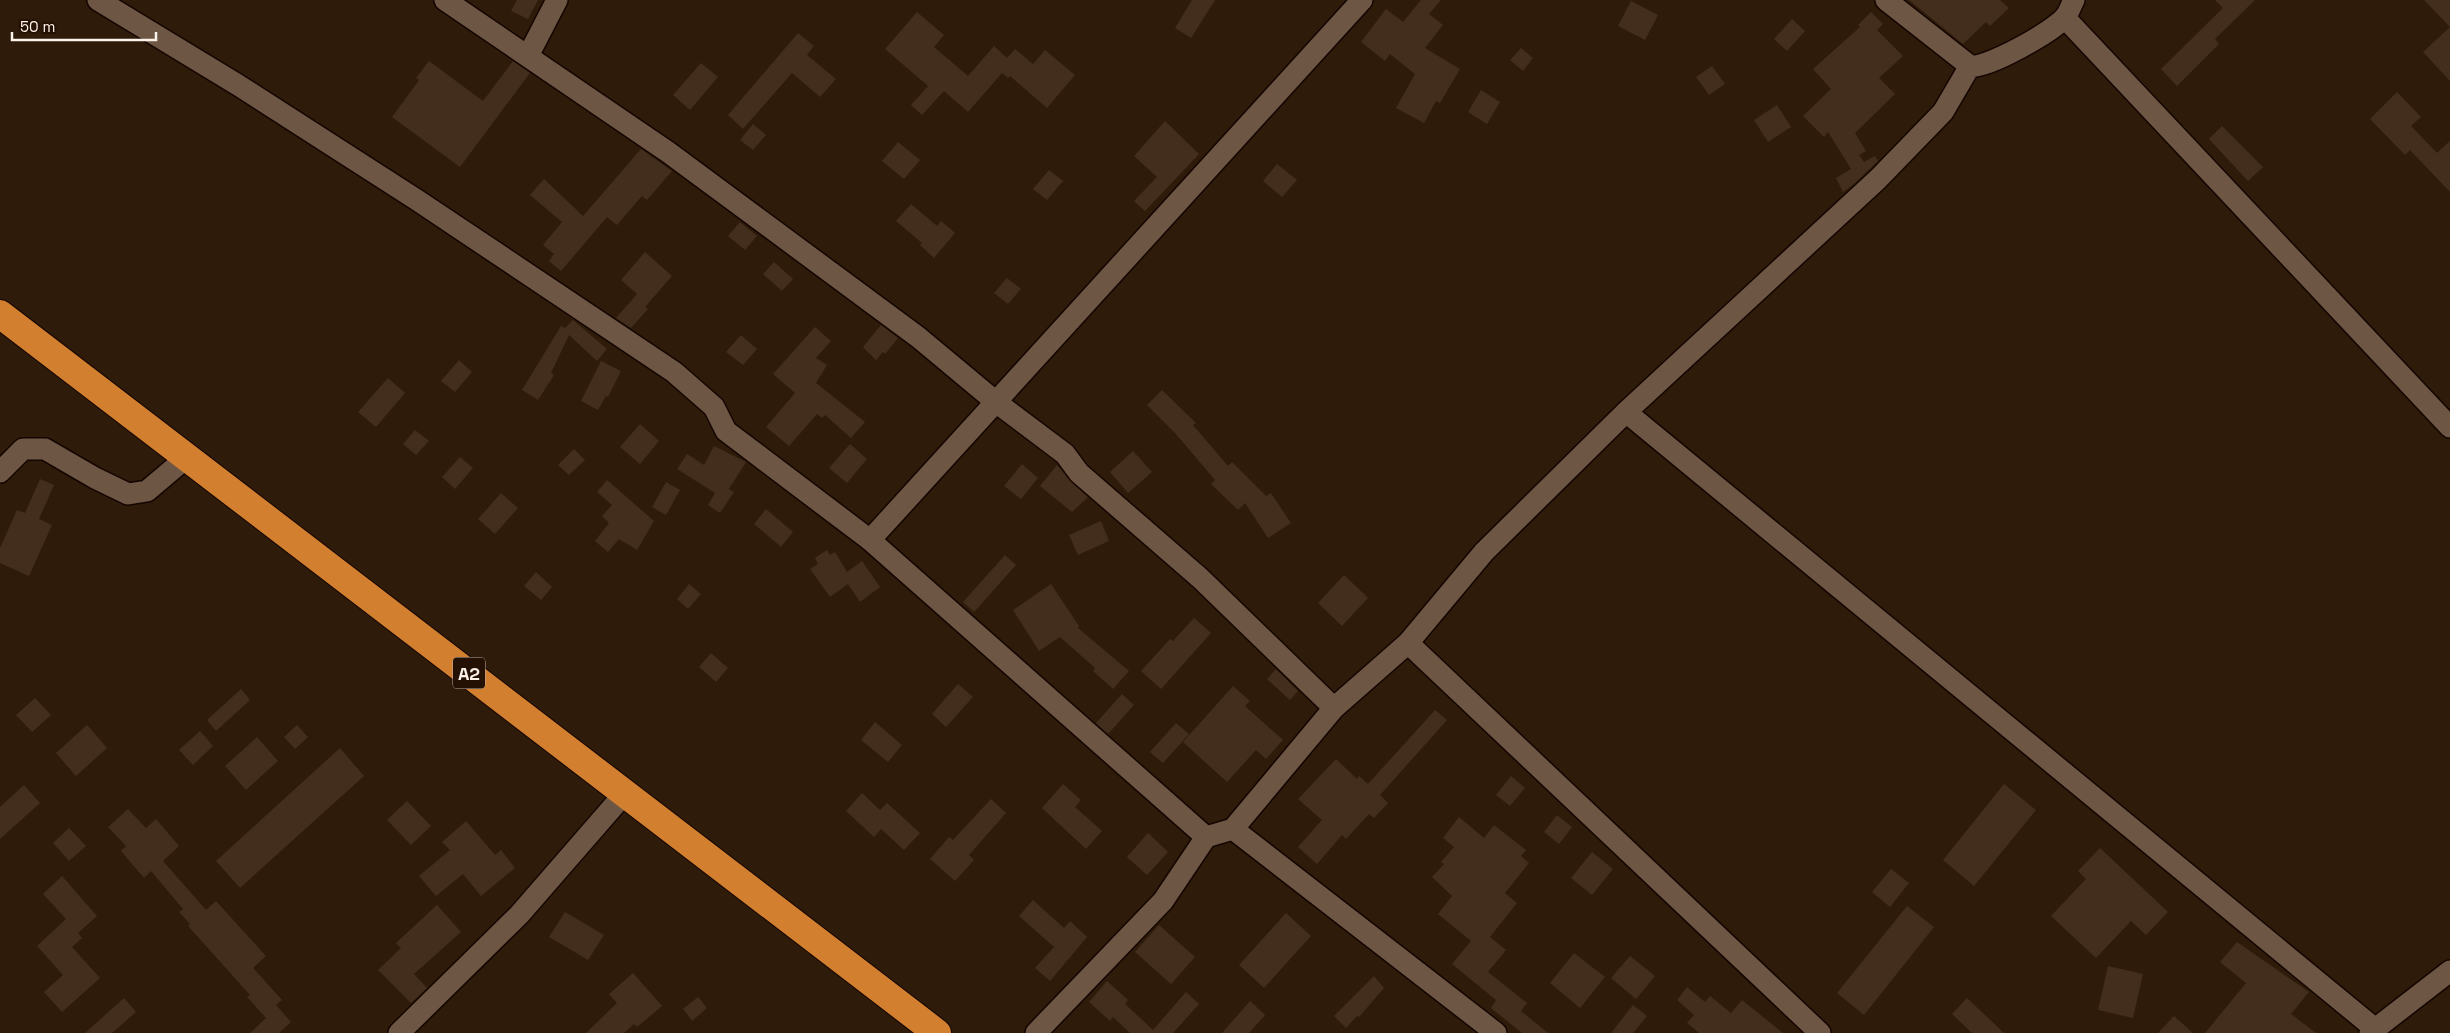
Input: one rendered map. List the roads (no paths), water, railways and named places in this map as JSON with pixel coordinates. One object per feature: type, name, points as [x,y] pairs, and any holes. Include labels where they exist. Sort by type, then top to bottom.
[{"type":"highway","name":"A2","points":[[0,314],[937,1033]]},
{"type":"street","points":[[98,0],[238,86],[417,200],[674,372],[714,407],[726,431],[870,540],[1206,837]]},
{"type":"street","points":[[445,0],[668,152],[918,338],[996,402],[1064,454],[1079,473],[1200,578],[1334,708]]},
{"type":"street","points":[[528,56],[557,0]]},
{"type":"street","points":[[870,540],[1362,0]]},
{"type":"street","points":[[1886,0],[1970,66],[1977,67],[2014,52],[2069,9],[2450,427]]},
{"type":"street","points":[[1036,1033],[1163,900],[1206,837],[1233,829],[1334,708],[1408,643],[1484,552],[1551,489],[1626,412],[1878,179],[1943,112],[1970,66]]},
{"type":"street","points":[[1626,412],[2372,1031],[2450,971]]},
{"type":"street","points":[[0,472],[22,449],[45,449],[95,478],[128,494],[147,491],[186,458]]},
{"type":"street","points":[[1408,643],[1820,1033]]},
{"type":"street","points":[[399,1033],[519,915],[625,793]]},
{"type":"street","points":[[1233,829],[1496,1033]]}]
